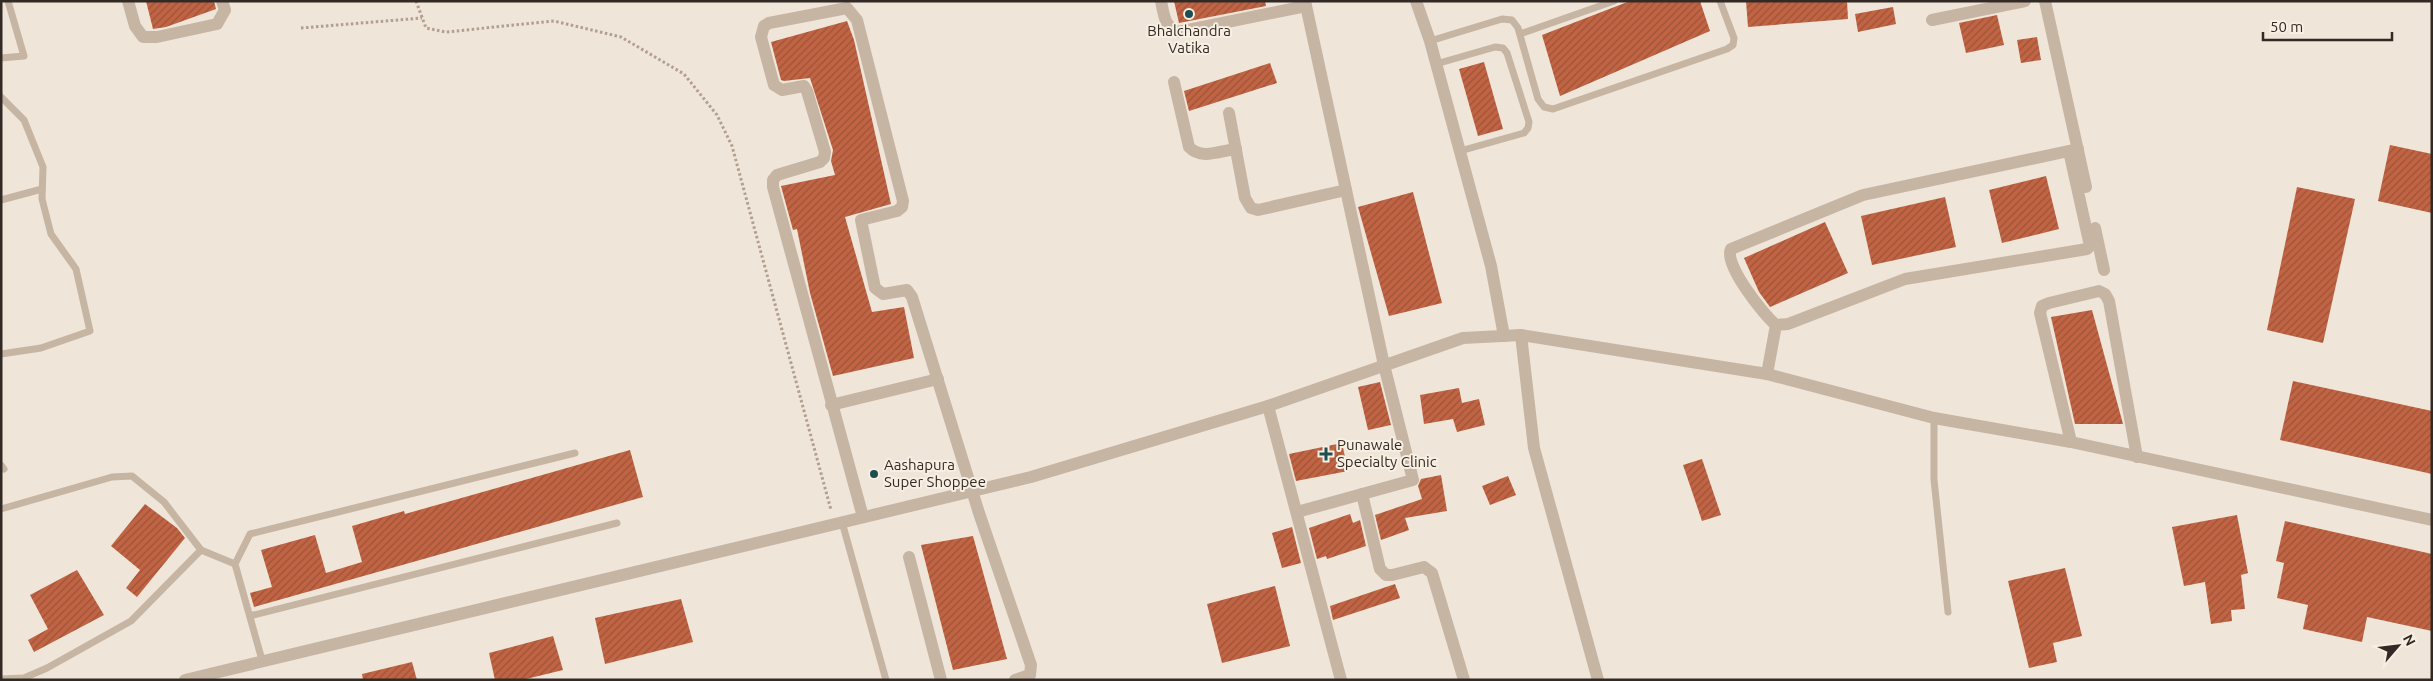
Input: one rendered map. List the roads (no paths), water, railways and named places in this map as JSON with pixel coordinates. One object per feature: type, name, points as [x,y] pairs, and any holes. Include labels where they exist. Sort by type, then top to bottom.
[{"type":"street","points":[[128,1],[135,26],[143,37],[157,37],[216,24],[224,10],[222,1]]},
{"type":"street","points":[[1161,1],[1167,24],[1178,32],[1306,4],[1384,365],[1413,480],[1297,512]]},
{"type":"street","points":[[1416,1],[1430,41],[1491,266],[1504,336]]},
{"type":"street","points":[[1932,20],[2025,1]]},
{"type":"street","points":[[2046,1],[2074,150],[2090,242],[2090,246],[2087,249],[1905,279],[1788,324],[1776,325],[1765,316],[1730,259],[1731,249],[1863,195],[2074,150]]},
{"type":"street","points":[[863,517],[773,187],[773,180],[776,175],[820,162],[824,158],[825,152],[804,86],[782,90],[774,86],[761,37],[764,26],[769,23],[847,8],[853,12],[857,20],[903,201],[902,207],[896,211],[862,219],[860,224],[875,288],[883,294],[902,290],[910,294],[972,491],[1031,665],[1030,675],[1015,680]]},
{"type":"street","points":[[1174,82],[1189,147],[1195,153],[1202,154],[1236,149]]},
{"type":"street","points":[[1229,113],[1245,198],[1251,208],[1258,210],[1346,190]]},
{"type":"street","points":[[2074,150],[2104,270]]},
{"type":"street","points":[[2072,442],[2040,313],[2042,306],[2049,303],[2098,292],[2105,294],[2109,301],[2138,456]]},
{"type":"street","points":[[1767,374],[1776,325]]},
{"type":"street","points":[[1521,335],[1534,448],[1598,680]]},
{"type":"street","points":[[185,680],[1031,477],[1268,406],[1463,338],[1521,335],[1767,374],[1934,418],[2072,442],[2432,520]]},
{"type":"street","points":[[831,405],[938,379]]},
{"type":"street","points":[[1268,406],[1341,680]]},
{"type":"street","points":[[1362,494],[1380,569],[1386,575],[1424,567],[1432,573],[1464,680]]},
{"type":"street","points":[[910,557],[941,680]]},
{"type":"lane","points":[[1,58],[24,56],[8,1]]},
{"type":"lane","points":[[1520,34],[1614,1]]},
{"type":"lane","points":[[1430,41],[1502,20],[1512,20],[1520,34],[1538,99],[1544,107],[1552,109],[1727,49],[1733,45],[1734,38],[1720,1]]},
{"type":"lane","points":[[1436,64],[1495,47],[1503,48],[1507,53],[1529,122],[1528,128],[1524,133],[1460,151]]},
{"type":"lane","points":[[1,97],[24,120],[43,166],[42,199],[51,234],[76,269],[90,330],[41,348],[1,354]]},
{"type":"lane","points":[[1,200],[42,189]]},
{"type":"lane","points":[[1934,418],[1934,480],[1948,612]]},
{"type":"lane","points":[[262,660],[235,564],[250,534],[575,453]]},
{"type":"lane","points":[[1,509],[112,478],[132,476],[164,502],[201,550],[235,564]]},
{"type":"lane","points":[[250,616],[616,523]]},
{"type":"lane","points":[[838,523],[886,680]]},
{"type":"lane","points":[[1,679],[24,678],[47,668],[131,621],[201,550]]},
{"type":"place","name":"Bhalchandra Vatika","points":[[1189,14]]},
{"type":"place","name":"Punawale Specialty Clinic","points":[[1326,454]]},
{"type":"place","name":"Aashapura Super Shoppee","points":[[874,474]]}]
